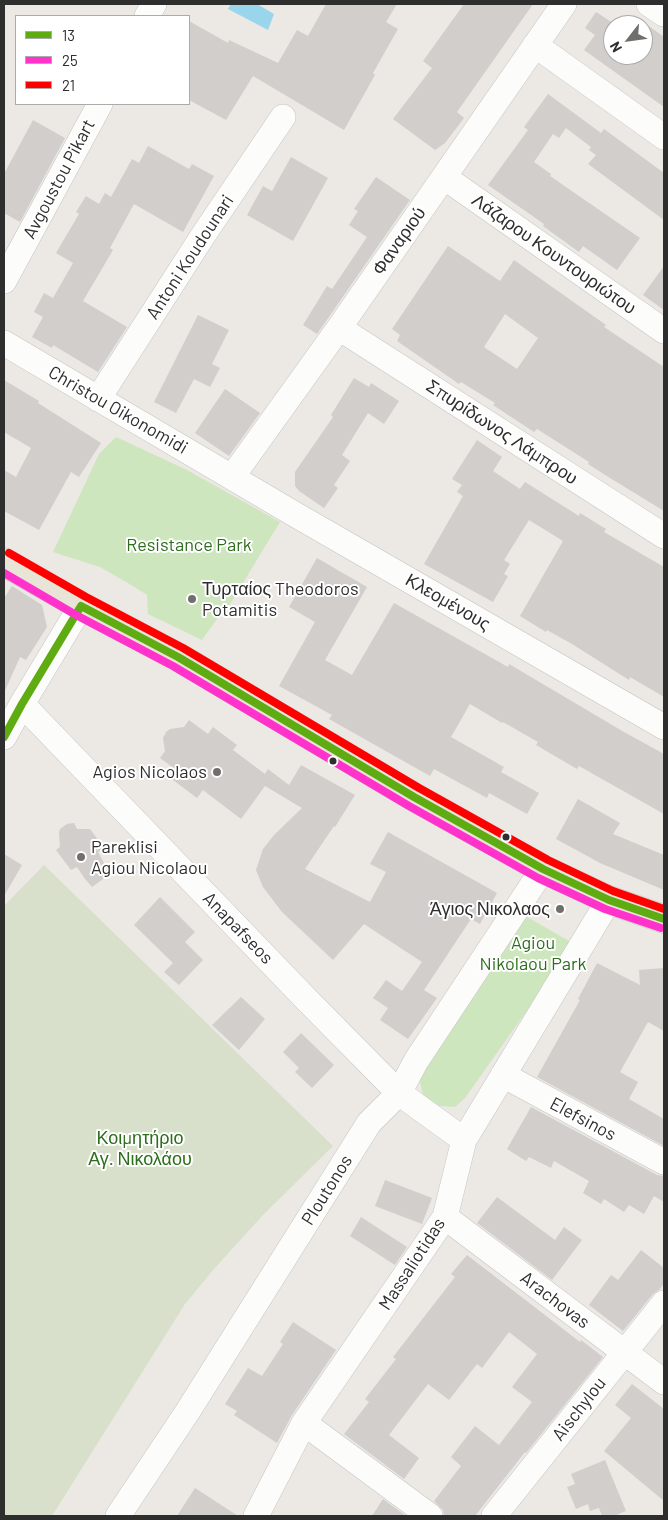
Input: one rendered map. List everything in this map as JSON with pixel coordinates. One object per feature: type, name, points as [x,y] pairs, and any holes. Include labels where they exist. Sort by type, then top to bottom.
[{"type":"main road","points":[[4,562],[81,606],[178,657],[414,797],[543,869],[609,900],[664,918]]},
{"type":"street","points":[[148,15],[154,4]]},
{"type":"street","name":"Φαναριού","points":[[232,477],[339,328],[564,4]]},
{"type":"street","points":[[649,4],[664,14]]},
{"type":"street","points":[[535,45],[664,137]]},
{"type":"street","name":"Avgoustou Pikart","points":[[4,281],[99,105]]},
{"type":"street","name":"Antoni Koudounari","points":[[98,398],[204,234],[283,117]]},
{"type":"street","name":"Λάζαρου Κουντουριώτου","points":[[444,177],[664,331]]},
{"type":"street","name":"Σπυρίδωνος Λάμπρου","points":[[339,328],[664,536]]},
{"type":"street","name":"Christou Oikonomidi","points":[[4,343],[232,477]]},
{"type":"street","name":"Κλεομένους","points":[[232,477],[664,727]]},
{"type":"street","points":[[4,737],[81,606]]},
{"type":"street","name":"Anapafseos","points":[[22,704],[399,1093],[464,1140]]},
{"type":"street","name":"Ploutonos","points":[[118,1516],[193,1402],[369,1123],[399,1093],[416,1061],[543,869]]},
{"type":"street","name":"Massaliotidas","points":[[256,1516],[304,1423],[445,1217],[464,1140],[609,900]]},
{"type":"street","name":"Elefsinos","points":[[503,1075],[664,1162]]},
{"type":"street","name":"Arachovas","points":[[445,1217],[664,1382]]},
{"type":"street","name":"Aischylou","points":[[494,1516],[664,1303]]},
{"type":"street","points":[[304,1423],[430,1516]]},
{"type":"green space","name":"Resistance Park","points":[[116,437],[187,470],[280,522],[224,614],[219,616],[202,640],[148,614],[147,595],[128,583],[100,567],[53,552],[99,454]]},
{"type":"green space","name":"Κοιμητήριο Αγ. Νικολάου","points":[[44,865],[333,1146],[263,1215],[185,1304],[52,1516],[4,1516],[4,906]]},
{"type":"green space","name":"Agiou Nikolaou Park","points":[[524,915],[574,944],[465,1098],[455,1107],[439,1106],[424,1099],[418,1074]]},
{"type":"water","points":[[231,4],[257,4],[274,14],[268,30],[228,9]]},
{"type":"building","points":[[326,4],[397,4],[386,22],[398,29],[344,130],[253,76],[226,120],[190,101],[190,22],[228,43],[229,40],[278,63],[297,30],[308,36]]},
{"type":"building","points":[[464,4],[533,4],[457,112],[464,118],[445,143],[435,150],[393,119],[432,68],[423,61]]},
{"type":"building","points":[[596,12],[603,17],[603,64],[584,50],[595,35],[585,28]]},
{"type":"building","points":[[653,29],[664,37],[664,107],[605,65],[653,65]]},
{"type":"building","points":[[548,94],[601,133],[604,129],[664,173],[664,220],[588,164],[596,155],[589,150],[591,147],[566,128],[559,138],[553,134],[534,162],[551,174],[550,176],[640,238],[617,270],[583,246],[579,252],[543,226],[544,224],[488,185],[528,130],[524,127]]},
{"type":"building","points":[[33,120],[65,138],[20,222],[4,213],[4,174]]},
{"type":"building","points":[[148,146],[189,169],[192,164],[214,176],[183,232],[134,204],[110,248],[113,250],[83,301],[127,327],[98,372],[53,345],[52,348],[32,337],[43,317],[34,312],[44,293],[53,298],[73,263],[56,253],[79,214],[76,212],[86,196],[99,204],[105,193],[111,197],[132,159],[139,163]]},
{"type":"building","points":[[291,157],[328,178],[293,241],[247,215],[263,186],[272,191]]},
{"type":"building","points":[[376,177],[410,200],[317,334],[303,325],[327,286],[332,289],[367,237],[349,225],[358,211],[354,209]]},
{"type":"building","points":[[448,246],[500,281],[514,260],[606,325],[604,327],[664,367],[664,511],[588,464],[589,462],[537,429],[534,432],[493,405],[495,403],[461,382],[459,384],[397,341],[400,335],[392,329]],"holes":[[[505,314],[538,338],[517,369],[484,347]]]},
{"type":"building","points":[[664,266],[664,310],[643,295]]},
{"type":"building","points":[[198,315],[229,330],[212,364],[220,368],[210,387],[194,379],[176,413],[154,402]]},
{"type":"building","points":[[354,378],[369,387],[371,383],[399,401],[384,424],[368,413],[342,455],[350,461],[334,485],[338,488],[324,508],[299,491],[295,486],[295,472],[333,417],[331,415]]},
{"type":"building","points":[[4,380],[101,443],[79,477],[71,472],[39,530],[4,511],[4,470],[16,477],[31,448],[4,432]]},
{"type":"building","points":[[225,389],[260,413],[229,456],[195,433]]},
{"type":"building","points":[[477,440],[502,457],[493,471],[520,489],[525,482],[579,516],[580,513],[606,529],[604,532],[664,567],[664,697],[630,677],[629,680],[572,644],[547,630],[546,632],[520,616],[563,541],[529,520],[504,560],[510,564],[504,574],[508,576],[493,602],[424,564],[463,496],[457,492],[462,485],[452,479]]},
{"type":"building","points":[[317,558],[367,587],[325,660],[352,675],[394,603],[508,667],[509,664],[664,754],[664,814],[579,766],[577,769],[536,745],[538,742],[470,704],[451,737],[504,767],[501,772],[539,793],[527,814],[489,793],[487,798],[434,769],[430,776],[329,719],[332,715],[279,686],[315,622],[289,607]]},
{"type":"building","points":[[12,586],[42,605],[47,627],[26,660],[20,657],[4,693],[4,598]]},
{"type":"building","points":[[189,720],[208,734],[213,727],[237,745],[233,750],[265,774],[268,769],[289,785],[301,765],[355,795],[305,869],[370,902],[386,872],[370,864],[388,832],[497,893],[480,924],[471,919],[424,990],[437,998],[408,1039],[380,1020],[388,1008],[373,998],[386,980],[402,991],[422,962],[364,924],[333,960],[282,912],[263,887],[256,870],[263,849],[274,835],[302,808],[265,786],[241,819],[203,790],[197,798],[169,777],[175,769],[160,758],[165,751],[163,738],[170,729],[184,727]]},
{"type":"building","points":[[578,799],[620,823],[613,834],[664,855],[664,890],[600,863],[556,839]]},
{"type":"building","name":"Pareklisi Agiou Nicolaou","points":[[74,823],[77,829],[90,829],[104,848],[98,852],[110,874],[92,887],[77,867],[71,870],[56,850],[60,847],[60,829],[67,824]]},
{"type":"building","points":[[4,854],[22,865],[4,896]]},
{"type":"building","points":[[160,897],[195,932],[185,942],[203,960],[179,985],[164,972],[173,963],[134,925]]},
{"type":"building","points":[[597,963],[640,985],[639,970],[664,968],[664,1031],[648,1022],[620,1072],[638,1082],[629,1099],[664,1119],[664,1146],[537,1077],[580,1000],[578,999]]},
{"type":"building","points":[[241,997],[265,1019],[239,1050],[212,1025]]},
{"type":"building","points":[[301,1033],[334,1065],[312,1088],[295,1072],[299,1068],[283,1052]]},
{"type":"building","points":[[531,1107],[657,1175],[664,1176],[664,1202],[654,1196],[644,1214],[629,1205],[624,1212],[604,1199],[601,1204],[583,1193],[589,1181],[554,1161],[551,1168],[529,1157],[526,1161],[507,1149]]},
{"type":"building","points":[[385,1180],[432,1198],[422,1224],[375,1206]]},
{"type":"building","points":[[497,1197],[555,1240],[564,1227],[582,1240],[552,1280],[477,1223]]},
{"type":"building","points":[[361,1217],[407,1247],[395,1265],[350,1236]]},
{"type":"building","points":[[641,1250],[664,1268],[664,1283],[623,1331],[589,1305],[611,1275],[618,1280]]},
{"type":"building","points":[[467,1255],[580,1342],[581,1340],[603,1357],[475,1516],[444,1516],[443,1510],[434,1501],[461,1466],[451,1457],[475,1426],[499,1445],[532,1402],[512,1387],[537,1354],[509,1332],[482,1368],[477,1364],[449,1400],[428,1384],[389,1435],[419,1458],[404,1479],[344,1434],[369,1402],[365,1399],[396,1359],[393,1357],[455,1277],[451,1274]]},
{"type":"building","points":[[293,1322],[336,1350],[292,1415],[277,1443],[234,1415],[237,1411],[225,1404],[248,1368],[262,1376],[283,1344],[280,1342]]},
{"type":"building","points":[[632,1384],[664,1409],[664,1501],[604,1451],[631,1418],[615,1405]]},
{"type":"building","points":[[605,1460],[626,1511],[614,1516],[602,1516],[599,1508],[590,1511],[588,1504],[576,1509],[567,1487],[575,1484],[571,1474]]},
{"type":"building","points":[[195,1488],[238,1516],[177,1516]]},
{"type":"building","points":[[383,1499],[406,1516],[372,1516]]},
{"type":"transit line","name":"21","points":[[9,553],[86,597],[183,648],[419,788],[548,860],[613,891],[664,909]]},
{"type":"transit line","name":"25","points":[[4,573],[76,615],[173,666],[409,806],[538,878],[605,909],[661,928]]},
{"type":"transit line","name":"13","points":[[4,737],[81,606],[178,657],[414,797],[543,869],[609,900],[664,919]]},
{"type":"place","name":"Τυρταίος Theodoros Potamitis","points":[[192,599]]},
{"type":"place","name":"Agios Nicolaos","points":[[217,772]]},
{"type":"place","name":"Pareklisi Agiou Nicolaou","points":[[81,857]]},
{"type":"place","name":"Άγιος Νικολαος","points":[[560,909]]}]
